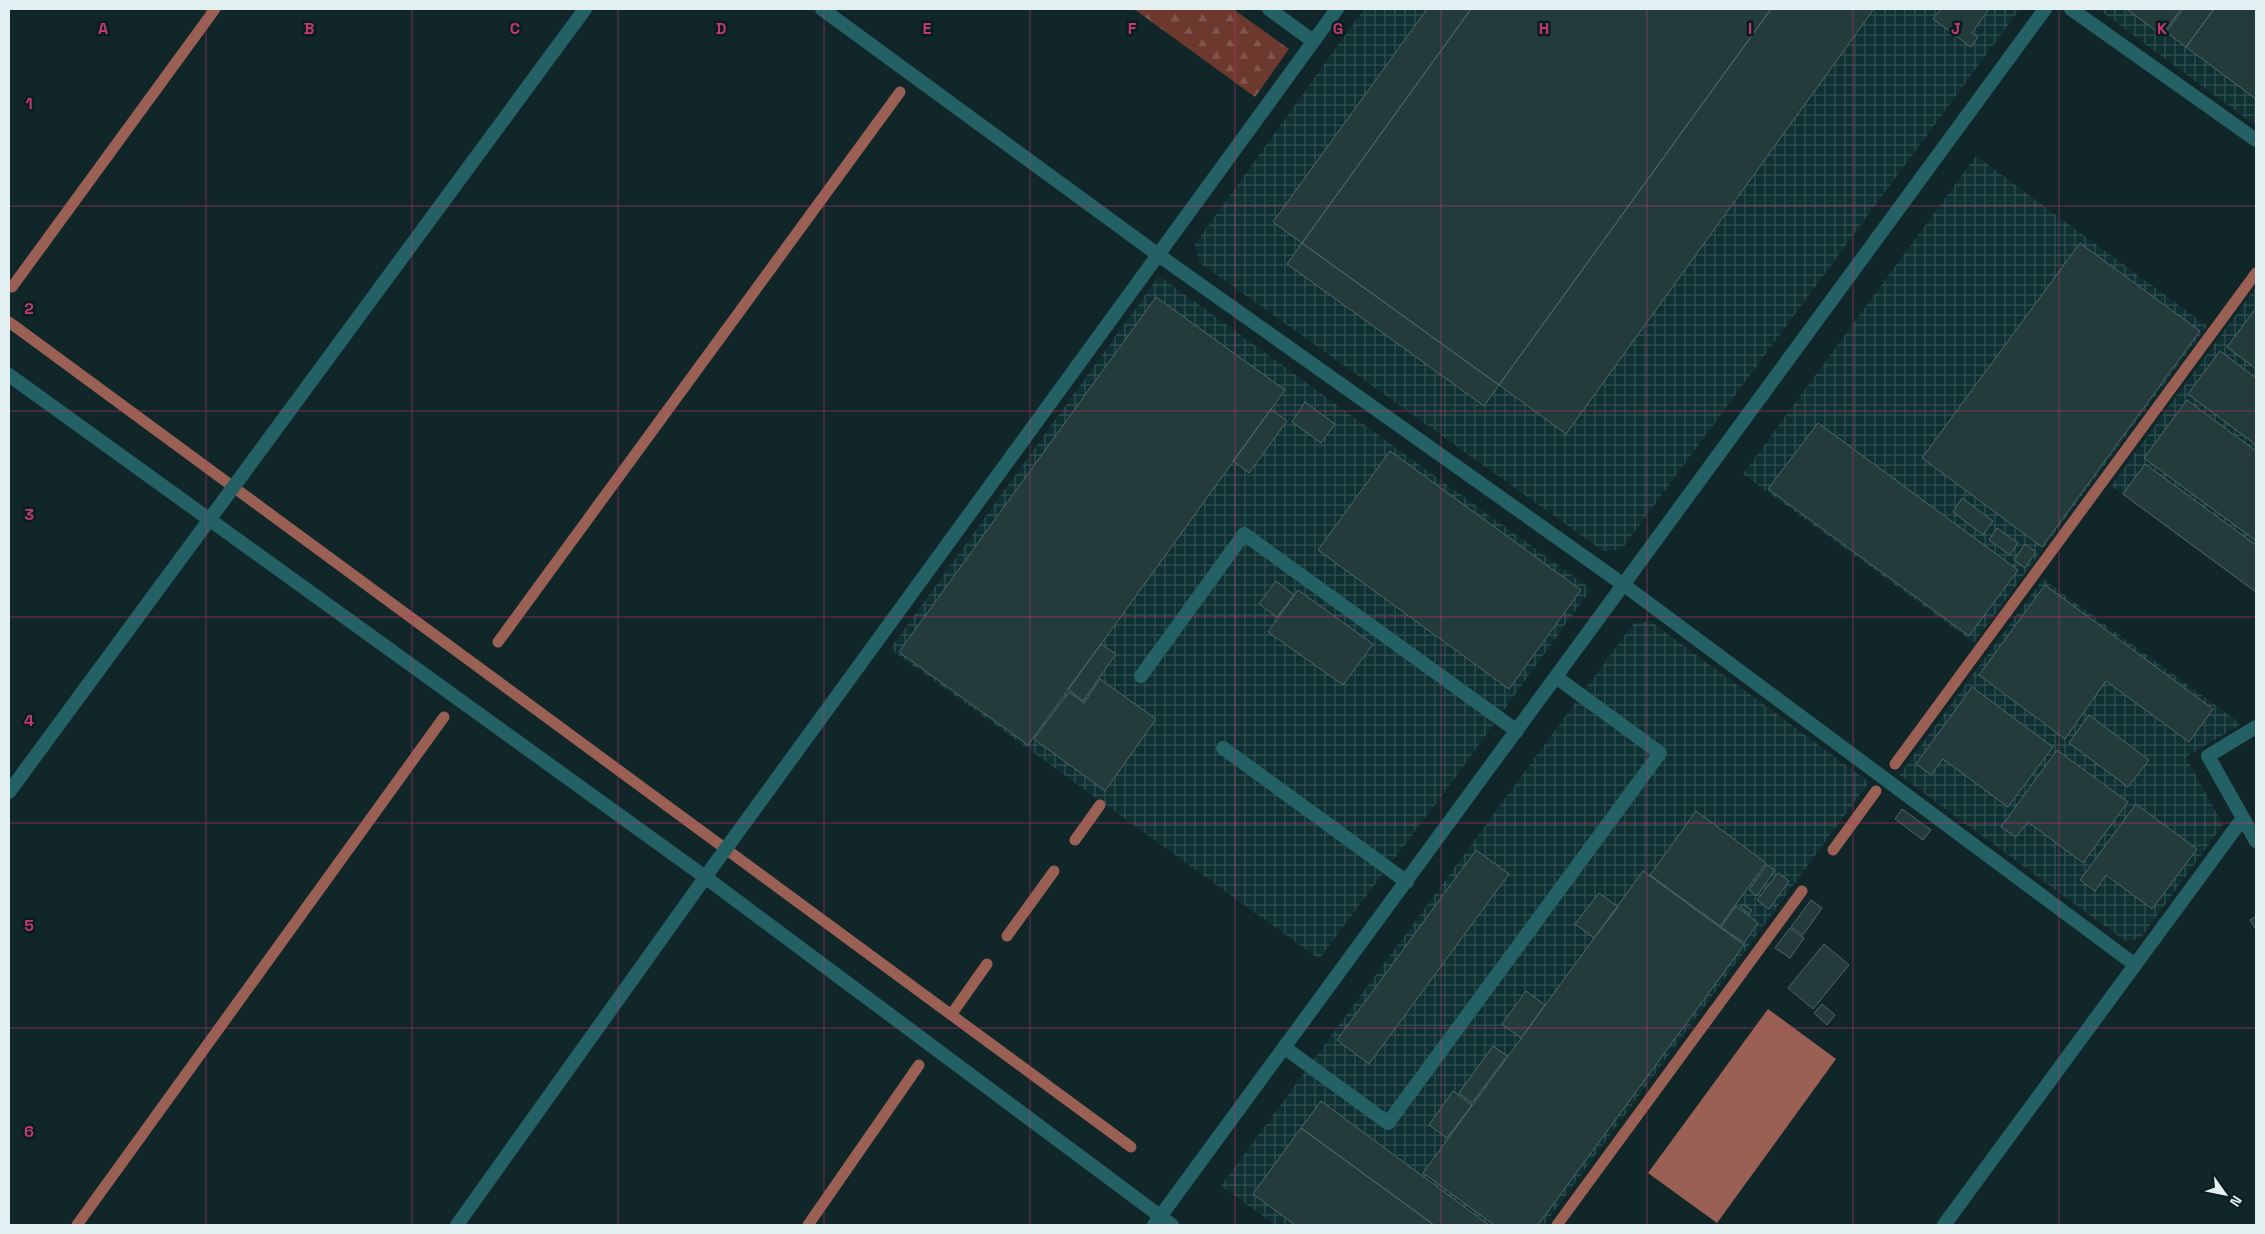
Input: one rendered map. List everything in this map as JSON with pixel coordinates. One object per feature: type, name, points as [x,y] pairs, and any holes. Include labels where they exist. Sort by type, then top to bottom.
[{"type":"street","points":[[9,792],[585,9]]},
{"type":"street","points":[[822,9],[1157,254],[1624,585],[2134,964]]},
{"type":"street","points":[[1269,9],[1313,41]]},
{"type":"street","points":[[457,1225],[705,877],[1337,9]]},
{"type":"street","points":[[1157,1221],[2046,9]]},
{"type":"street","points":[[2071,9],[2256,140]]},
{"type":"street","points":[[9,375],[208,521],[705,877],[1157,1221],[1172,1225]]},
{"type":"street","points":[[1141,676],[1244,534],[1517,731]]},
{"type":"street","points":[[1285,1048],[1388,1123],[1660,753],[1556,677]]},
{"type":"street","points":[[2256,727],[2208,756],[2256,841]]},
{"type":"street","points":[[1223,748],[1407,882]]},
{"type":"street","points":[[1944,1225],[2243,818]]},
{"type":"shaded area","points":[[1364,9],[2020,9],[1621,550],[1603,551],[1199,262],[1195,244]]},
{"type":"shaded area","points":[[2098,9],[2256,9],[2256,126]]},
{"type":"shaded area","points":[[1976,156],[2207,326],[1974,643],[1743,474]]},
{"type":"shaded area","points":[[1159,276],[1591,589],[1458,774],[1319,959],[890,649]]},
{"type":"shaded area","points":[[2256,287],[2256,593],[2111,486]]},
{"type":"shaded area","points":[[2043,579],[2241,724],[2186,757],[2223,825],[2140,939],[2125,941],[1899,775]]},
{"type":"shaded area","points":[[1650,621],[1869,782],[1544,1225],[1275,1225],[1221,1186],[1633,624]]},
{"type":"shaded area","points":[[1768,1009],[1836,1059],[1717,1223],[1648,1173]]},
{"type":"green space","points":[[1134,9],[1233,9],[1289,49],[1255,97]]},
{"type":"building","points":[[1427,9],[1471,9],[1302,243],[1273,222]]},
{"type":"building","points":[[1471,9],[1771,9],[1499,385],[1302,243]]},
{"type":"building","points":[[1771,9],[1874,9],[1566,434],[1499,385]]},
{"type":"building","points":[[1941,9],[1989,9],[1972,33],[1978,37],[1971,47],[1933,19]]},
{"type":"building","points":[[2126,9],[2181,9],[2162,35]]},
{"type":"building","points":[[2183,9],[2214,9],[2186,47],[2166,32]]},
{"type":"building","points":[[2214,9],[2256,9],[2256,99],[2186,47]]},
{"type":"building","points":[[1302,243],[1499,385],[1484,406],[1287,264]]},
{"type":"building","points":[[2080,243],[2200,331],[2042,547],[1922,458]]},
{"type":"building","points":[[1156,297],[1285,390],[1028,745],[899,652]]},
{"type":"building","points":[[2256,308],[2256,369],[2227,347]]},
{"type":"building","points":[[2220,351],[2256,378],[2256,445],[2188,394]]},
{"type":"building","points":[[2187,400],[2256,451],[2256,541],[2144,458]]},
{"type":"building","points":[[1305,402],[1335,424],[1321,443],[1292,422]]},
{"type":"building","points":[[1271,409],[1287,421],[1249,473],[1233,461]]},
{"type":"building","points":[[1818,423],[2018,570],[1969,636],[1768,489]]},
{"type":"building","points":[[1390,451],[1581,590],[1509,689],[1318,550]]},
{"type":"building","points":[[2145,464],[2256,545],[2256,592],[2123,494]]},
{"type":"building","points":[[1962,498],[1993,521],[1983,535],[1953,512]]},
{"type":"building","points":[[1997,528],[2018,543],[2010,555],[1989,540]]},
{"type":"building","points":[[2025,544],[2036,552],[2025,568],[2014,560]]},
{"type":"building","points":[[1276,581],[1294,595],[1277,617],[1259,604]]},
{"type":"building","points":[[2045,585],[2213,709],[2189,742],[2106,681],[2065,739],[1979,675]]},
{"type":"building","points":[[1298,590],[1373,644],[1343,685],[1268,632]]},
{"type":"building","points":[[1101,644],[1116,654],[1083,701],[1068,689]]},
{"type":"building","points":[[1100,679],[1156,719],[1105,791],[1034,739],[1069,692],[1084,703]]},
{"type":"building","points":[[1972,687],[2053,747],[2008,807],[1943,759],[1931,775],[1916,764]]},
{"type":"building","points":[[2089,715],[2149,760],[2128,787],[2069,743]]},
{"type":"building","points":[[2057,750],[2128,802],[2083,863],[2028,822],[2016,837],[2001,827]]},
{"type":"building","points":[[2136,804],[2197,849],[2152,909],[2106,875],[2095,891],[2080,880]]},
{"type":"building","points":[[1902,809],[1931,830],[1923,840],[1895,819]]},
{"type":"building","points":[[1696,811],[1766,863],[1720,926],[1650,875]]},
{"type":"building","points":[[1476,850],[1509,874],[1369,1064],[1337,1040]]},
{"type":"building","points":[[1767,865],[1775,870],[1757,896],[1749,890]]},
{"type":"building","points":[[1643,871],[1744,945],[1538,1225],[1494,1225],[1423,1173]]},
{"type":"building","points":[[1778,873],[1789,881],[1769,909],[1757,900]]},
{"type":"building","points":[[1599,893],[1618,907],[1594,938],[1575,924]]},
{"type":"building","points":[[1811,900],[1822,908],[1803,935],[1791,927]]},
{"type":"building","points":[[1743,904],[1752,910],[1749,914],[1740,907]]},
{"type":"building","points":[[1736,906],[1758,923],[1744,943],[1721,927]]},
{"type":"building","points":[[2256,916],[2256,930],[2250,920]]},
{"type":"building","points":[[1790,928],[1804,938],[1790,958],[1775,948]]},
{"type":"building","points":[[1824,944],[1849,965],[1813,1009],[1788,988]]},
{"type":"building","points":[[1526,991],[1545,1005],[1521,1038],[1502,1024]]},
{"type":"building","points":[[1822,1004],[1835,1015],[1827,1025],[1814,1013]]},
{"type":"building","points":[[1493,1046],[1507,1056],[1472,1103],[1459,1093]]},
{"type":"building","points":[[1453,1091],[1472,1105],[1447,1138],[1429,1125]]},
{"type":"building","points":[[1321,1101],[1489,1225],[1434,1225],[1301,1128]]},
{"type":"building","points":[[1301,1128],[1434,1225],[1295,1225],[1253,1194]]},
{"type":"waterway","points":[[12,287],[215,9]]},
{"type":"waterway","points":[[498,642],[900,92]]},
{"type":"waterway","points":[[1895,764],[2256,273]]},
{"type":"waterway","points":[[9,322],[1131,1147]]},
{"type":"waterway","points":[[77,1225],[444,717]]},
{"type":"waterway","points":[[1833,850],[1876,791]]},
{"type":"waterway","points":[[1075,840],[1100,805]]},
{"type":"waterway","points":[[1007,936],[1054,871]]},
{"type":"waterway","points":[[1557,1225],[1802,891]]},
{"type":"waterway","points":[[951,1015],[987,964]]},
{"type":"waterway","points":[[808,1225],[919,1065]]}]
